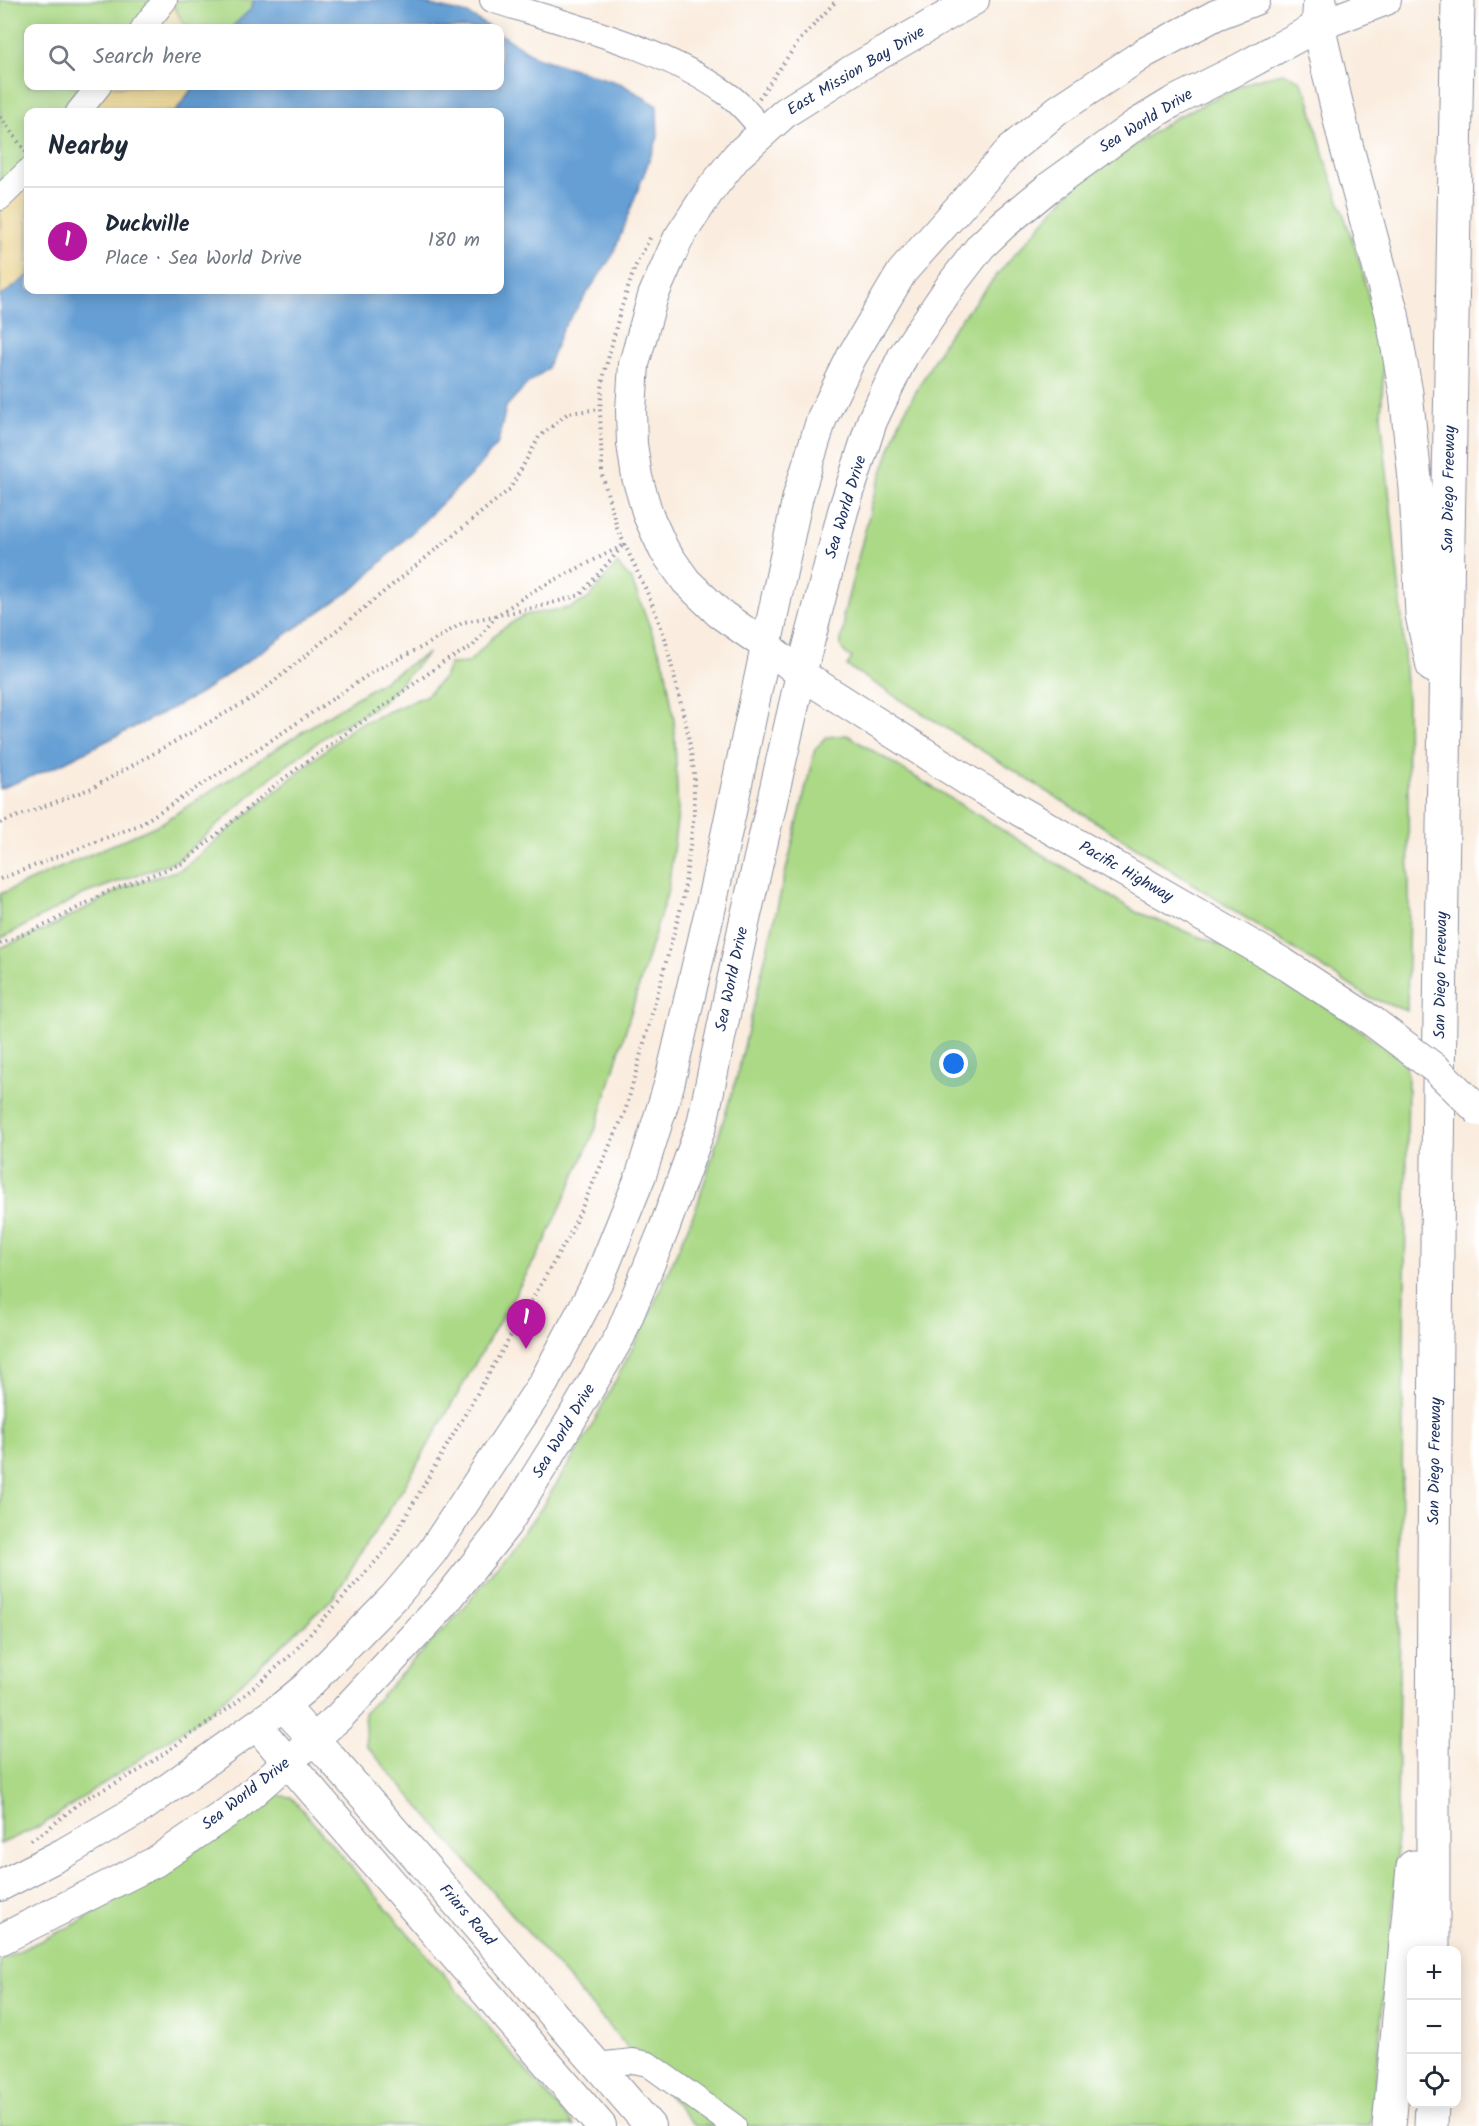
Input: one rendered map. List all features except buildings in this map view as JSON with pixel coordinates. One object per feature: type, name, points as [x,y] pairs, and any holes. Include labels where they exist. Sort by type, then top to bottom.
[{"type":"highway","name":"San Diego Freeway","points":[[1433,1946],[1433,1633],[1445,717],[1458,0]]},
{"type":"highway","points":[[1319,13],[1345,141],[1392,314],[1406,393],[1416,489],[1422,615],[1445,717]]},
{"type":"highway","points":[[1389,2126],[1410,1920],[1415,1759],[1433,1633]]},
{"type":"highway","points":[[1431,2126],[1432,2108]]},
{"type":"main road","name":"East Mission Bay Drive","points":[[765,645],[719,613],[686,580],[664,550],[648,515],[637,477],[632,444],[631,410],[634,364],[653,296],[678,239],[708,193],[737,156],[786,112],[834,81],[974,0]]},
{"type":"main road","points":[[0,1886],[64,1853],[141,1808],[283,1706],[305,1688],[394,1596],[432,1552],[544,1382],[599,1279],[641,1175],[669,1084],[711,906],[798,496],[822,418],[852,356],[902,272],[1012,148],[1058,110],[1146,52],[1216,15],[1255,0]]},
{"type":"main road","name":"Sea World Drive","points":[[0,1940],[145,1868],[237,1806],[339,1717],[442,1606],[506,1525],[620,1336],[664,1230],[702,1124],[744,924],[801,674],[843,511],[872,421],[903,356],[951,285],[981,246],[1004,224],[1048,188],[1135,125],[1172,103],[1239,69],[1319,13],[1386,0]]},
{"type":"main road","name":"Pacific Highway","points":[[765,645],[801,674],[973,784],[1283,963],[1372,1021],[1437,1070],[1479,1111]]},
{"type":"main road","name":"Friars Road","points":[[283,1706],[650,2126]]},
{"type":"main road","points":[[257,1726],[601,2126]]},
{"type":"street","points":[[146,24],[165,0]]},
{"type":"street","points":[[492,0],[651,53],[688,70],[727,94],[748,112],[764,132]]},
{"type":"street","points":[[81,108],[96,90]]},
{"type":"street","points":[[0,198],[24,175]]},
{"type":"street","points":[[597,2065],[633,2061],[648,2064],[734,2126]]},
{"type":"path","points":[[756,101],[799,41],[837,0]]},
{"type":"path","points":[[0,117],[24,150]]},
{"type":"path","points":[[0,823],[92,788],[256,696],[510,489],[539,436],[568,413],[600,410]]},
{"type":"path","points":[[0,879],[139,825],[374,671],[426,645],[464,622],[496,615],[538,607],[580,596],[624,545],[532,591],[496,615],[473,646],[444,662],[279,783],[183,863],[107,892],[50,923],[0,944]]},
{"type":"path","points":[[25,1845],[83,1800],[140,1770],[233,1705],[291,1654],[386,1550],[569,1236],[625,1112],[676,927]]},
{"type":"green space","points":[[0,0],[254,0],[251,9],[235,24],[24,24],[24,90],[191,90],[178,108],[24,108],[24,279],[0,297]]},
{"type":"green space","points":[[1283,73],[1299,79],[1308,95],[1324,156],[1360,263],[1384,360],[1381,416],[1401,604],[1407,701],[1409,898],[1407,1011],[1368,997],[1142,851],[847,666],[852,658],[845,653],[841,644],[844,629],[843,617],[873,499],[900,420],[948,335],[1006,264],[1075,186],[1173,119],[1252,80]]},
{"type":"green space","points":[[617,564],[632,581],[665,666],[674,720],[678,812],[668,890],[596,1128],[545,1242],[404,1487],[333,1598],[207,1714],[42,1825],[0,1844],[0,948],[49,928],[125,887],[182,869],[353,727],[427,695],[444,677],[450,664],[468,663],[499,631],[524,615],[569,608],[588,599]]},
{"type":"green space","points":[[428,653],[381,704],[331,732],[270,778],[178,860],[84,894],[0,939],[0,894],[162,823]]},
{"type":"green space","points":[[847,735],[1136,912],[1230,949],[1273,977],[1320,1003],[1405,1061],[1408,1076],[1396,1881],[1370,2126],[695,2126],[366,1745],[364,1713],[463,1609],[538,1513],[586,1437],[646,1322],[697,1206],[737,1076],[815,749],[827,737]]},
{"type":"green space","points":[[273,1795],[291,1797],[574,2126],[0,2126],[0,1960],[82,1921],[216,1836]]},
{"type":"sand","points":[[172,2],[183,24],[153,24]]},
{"type":"sand","points":[[101,90],[191,90],[178,108],[86,108]]},
{"type":"sand","points":[[24,180],[24,279],[0,297],[0,203]]},
{"type":"water","points":[[254,0],[410,0],[468,14],[484,24],[235,24],[251,9]]},
{"type":"water","points":[[504,37],[536,57],[622,84],[657,106],[658,137],[613,255],[562,330],[547,369],[526,385],[506,407],[498,443],[478,468],[356,587],[196,696],[55,767],[0,789],[0,297],[24,279],[24,294],[504,294],[504,108],[178,108],[191,90],[504,90]]},
{"type":"place","name":"Duckville","points":[[526,1349]]}]
